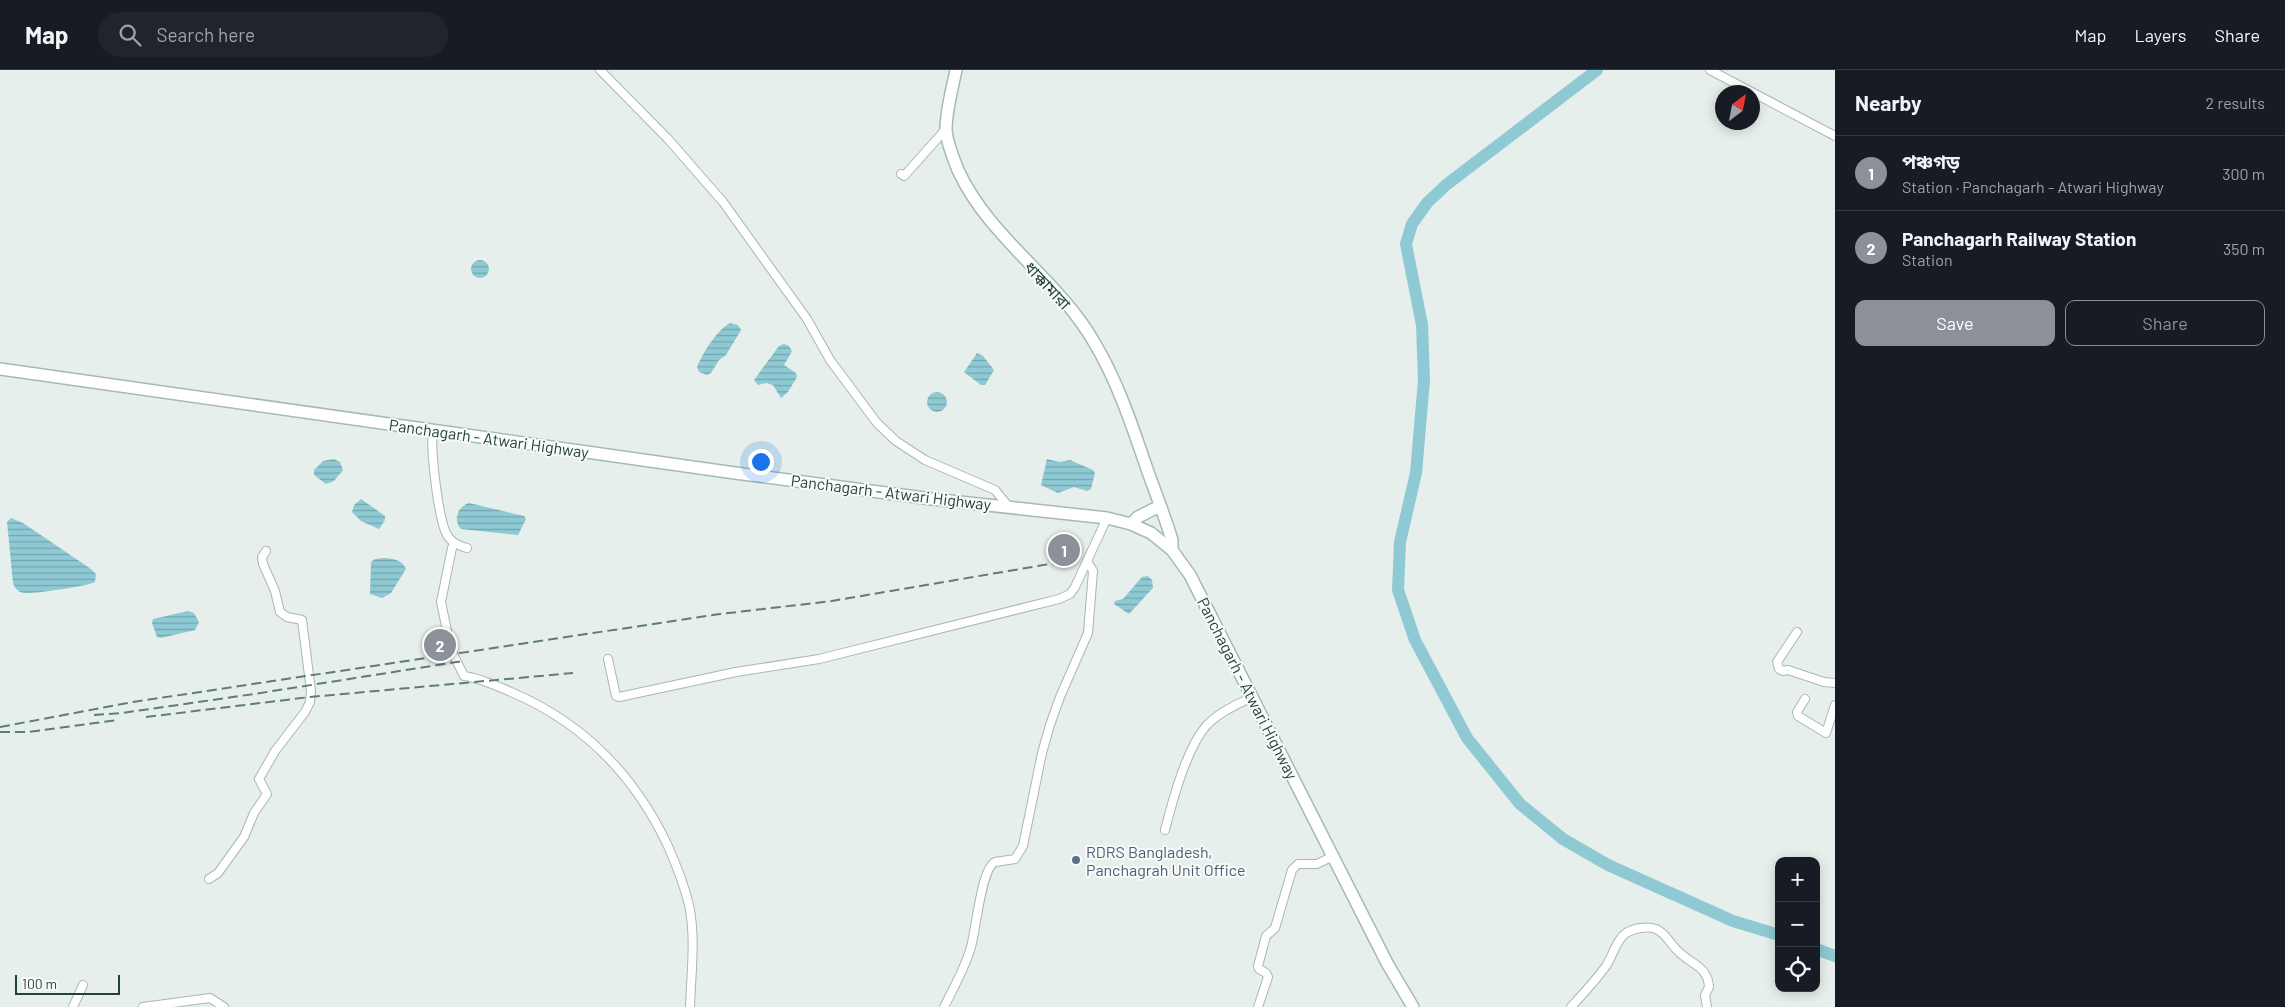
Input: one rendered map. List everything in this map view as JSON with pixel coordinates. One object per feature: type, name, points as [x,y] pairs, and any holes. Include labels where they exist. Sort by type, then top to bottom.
[{"type":"main road","name":"ধাক্কামারা","points":[[956,70],[947,113],[946,129],[954,160],[978,205],[1018,254],[1069,307],[1094,341],[1117,387],[1172,540],[1172,550]]},
{"type":"main road","name":"Panchagarh - Atwari Highway","points":[[0,369],[736,473],[940,500],[1107,518],[1131,524],[1151,533],[1172,550],[1182,562],[1197,588],[1387,963],[1413,1007]]},
{"type":"main road","points":[[1131,524],[1138,517],[1160,506]]},
{"type":"street","points":[[600,70],[668,139],[724,202],[808,319],[826,354],[878,423],[896,441],[920,458],[995,490],[1009,507]]},
{"type":"street","points":[[1710,70],[1835,136]]},
{"type":"street","points":[[901,174],[904,176],[946,129]]},
{"type":"street","points":[[433,429],[431,448],[443,523],[446,533],[454,543],[467,548]]},
{"type":"street","points":[[608,659],[616,696],[619,697],[736,672],[819,659],[1059,599],[1073,591],[1107,518]]},
{"type":"street","points":[[454,543],[441,602],[451,650],[464,676],[527,699],[561,717],[588,738],[615,765],[641,797],[662,834],[679,872],[689,907],[692,946],[690,1007]]},
{"type":"street","points":[[209,879],[218,873],[249,830],[254,813],[268,794],[259,779],[275,751],[305,712],[311,695],[302,620],[287,617],[280,612],[276,591],[263,564],[262,557],[266,551]]},
{"type":"street","points":[[944,1007],[962,972],[972,945],[987,872],[995,862],[1015,859],[1024,846],[1042,753],[1050,725],[1088,633],[1093,571],[1088,561]]},
{"type":"street","points":[[1797,632],[1777,662],[1779,670],[1788,670],[1824,682],[1835,683]]},
{"type":"street","points":[[1165,830],[1188,755],[1194,743],[1214,719],[1252,697]]},
{"type":"street","points":[[1806,699],[1798,712],[1798,716],[1826,733],[1835,706]]},
{"type":"street","points":[[1258,1007],[1268,977],[1258,966],[1264,940],[1275,928],[1292,870],[1298,864],[1317,864],[1333,856]]},
{"type":"street","points":[[1571,1007],[1606,966],[1622,937],[1632,930],[1642,928],[1662,932],[1676,950],[1695,962],[1705,972],[1709,980],[1709,987],[1705,995],[1707,1007]]},
{"type":"street","points":[[73,1007],[83,985]]},
{"type":"street","points":[[142,1007],[210,998],[224,1007]]},
{"type":"water","points":[[480,260],[486,263],[489,269],[486,275],[480,278],[474,275],[471,269],[474,263]]},
{"type":"water","points":[[730,323],[738,325],[741,330],[726,355],[719,360],[711,373],[707,375],[699,372],[697,367],[706,349],[720,331]]},
{"type":"water","points":[[784,344],[789,346],[792,351],[784,365],[796,373],[797,377],[788,392],[781,398],[773,385],[766,383],[758,385],[754,380],[779,346]]},
{"type":"water","points":[[977,353],[983,356],[994,370],[985,385],[981,385],[964,372]]},
{"type":"water","points":[[937,392],[944,395],[947,402],[944,409],[937,412],[930,409],[927,402],[930,395]]},
{"type":"water","points":[[334,459],[340,462],[343,470],[334,481],[326,484],[314,475],[314,470],[323,461]]},
{"type":"water","points":[[1047,459],[1060,462],[1070,460],[1093,470],[1095,473],[1091,489],[1087,491],[1074,487],[1058,493],[1041,485]]},
{"type":"water","points":[[361,499],[385,516],[385,520],[379,529],[361,521],[352,512],[354,505]]},
{"type":"water","points":[[469,503],[524,516],[526,519],[518,535],[461,529],[457,522],[458,514],[462,507]]},
{"type":"water","points":[[11,518],[23,523],[91,569],[96,574],[95,582],[72,588],[30,593],[23,593],[18,590],[13,583],[7,522]]},
{"type":"water","points":[[384,558],[400,561],[406,569],[391,593],[382,598],[370,594],[371,562],[375,559]]},
{"type":"water","points":[[1148,576],[1152,580],[1153,588],[1129,614],[1114,604],[1115,601],[1123,599],[1142,577]]},
{"type":"water","points":[[188,611],[194,613],[199,622],[195,630],[161,638],[157,637],[152,623],[153,619]]},
{"type":"waterway","points":[[1597,70],[1446,185],[1427,203],[1412,224],[1406,244],[1422,325],[1424,380],[1416,473],[1400,542],[1398,590],[1415,640],[1467,738],[1520,804],[1563,839],[1608,865],[1733,921],[1775,934]]},
{"type":"waterway","points":[[1820,950],[1835,956]]},
{"type":"railway","points":[[0,727],[133,702],[720,614],[832,601],[1073,560]]},
{"type":"railway","points":[[94,715],[122,713],[254,694],[463,661]]},
{"type":"railway","points":[[146,717],[310,697],[573,673]]},
{"type":"railway","points":[[0,732],[28,732],[118,720]]},
{"type":"place","name":"পঞ্চগড়","points":[[1064,550]]},
{"type":"place","name":"Panchagarh Railway Station","points":[[440,645]]},
{"type":"place","name":"RDRS Bangladesh, Panchagrah Unit Office","points":[[1076,860]]}]
